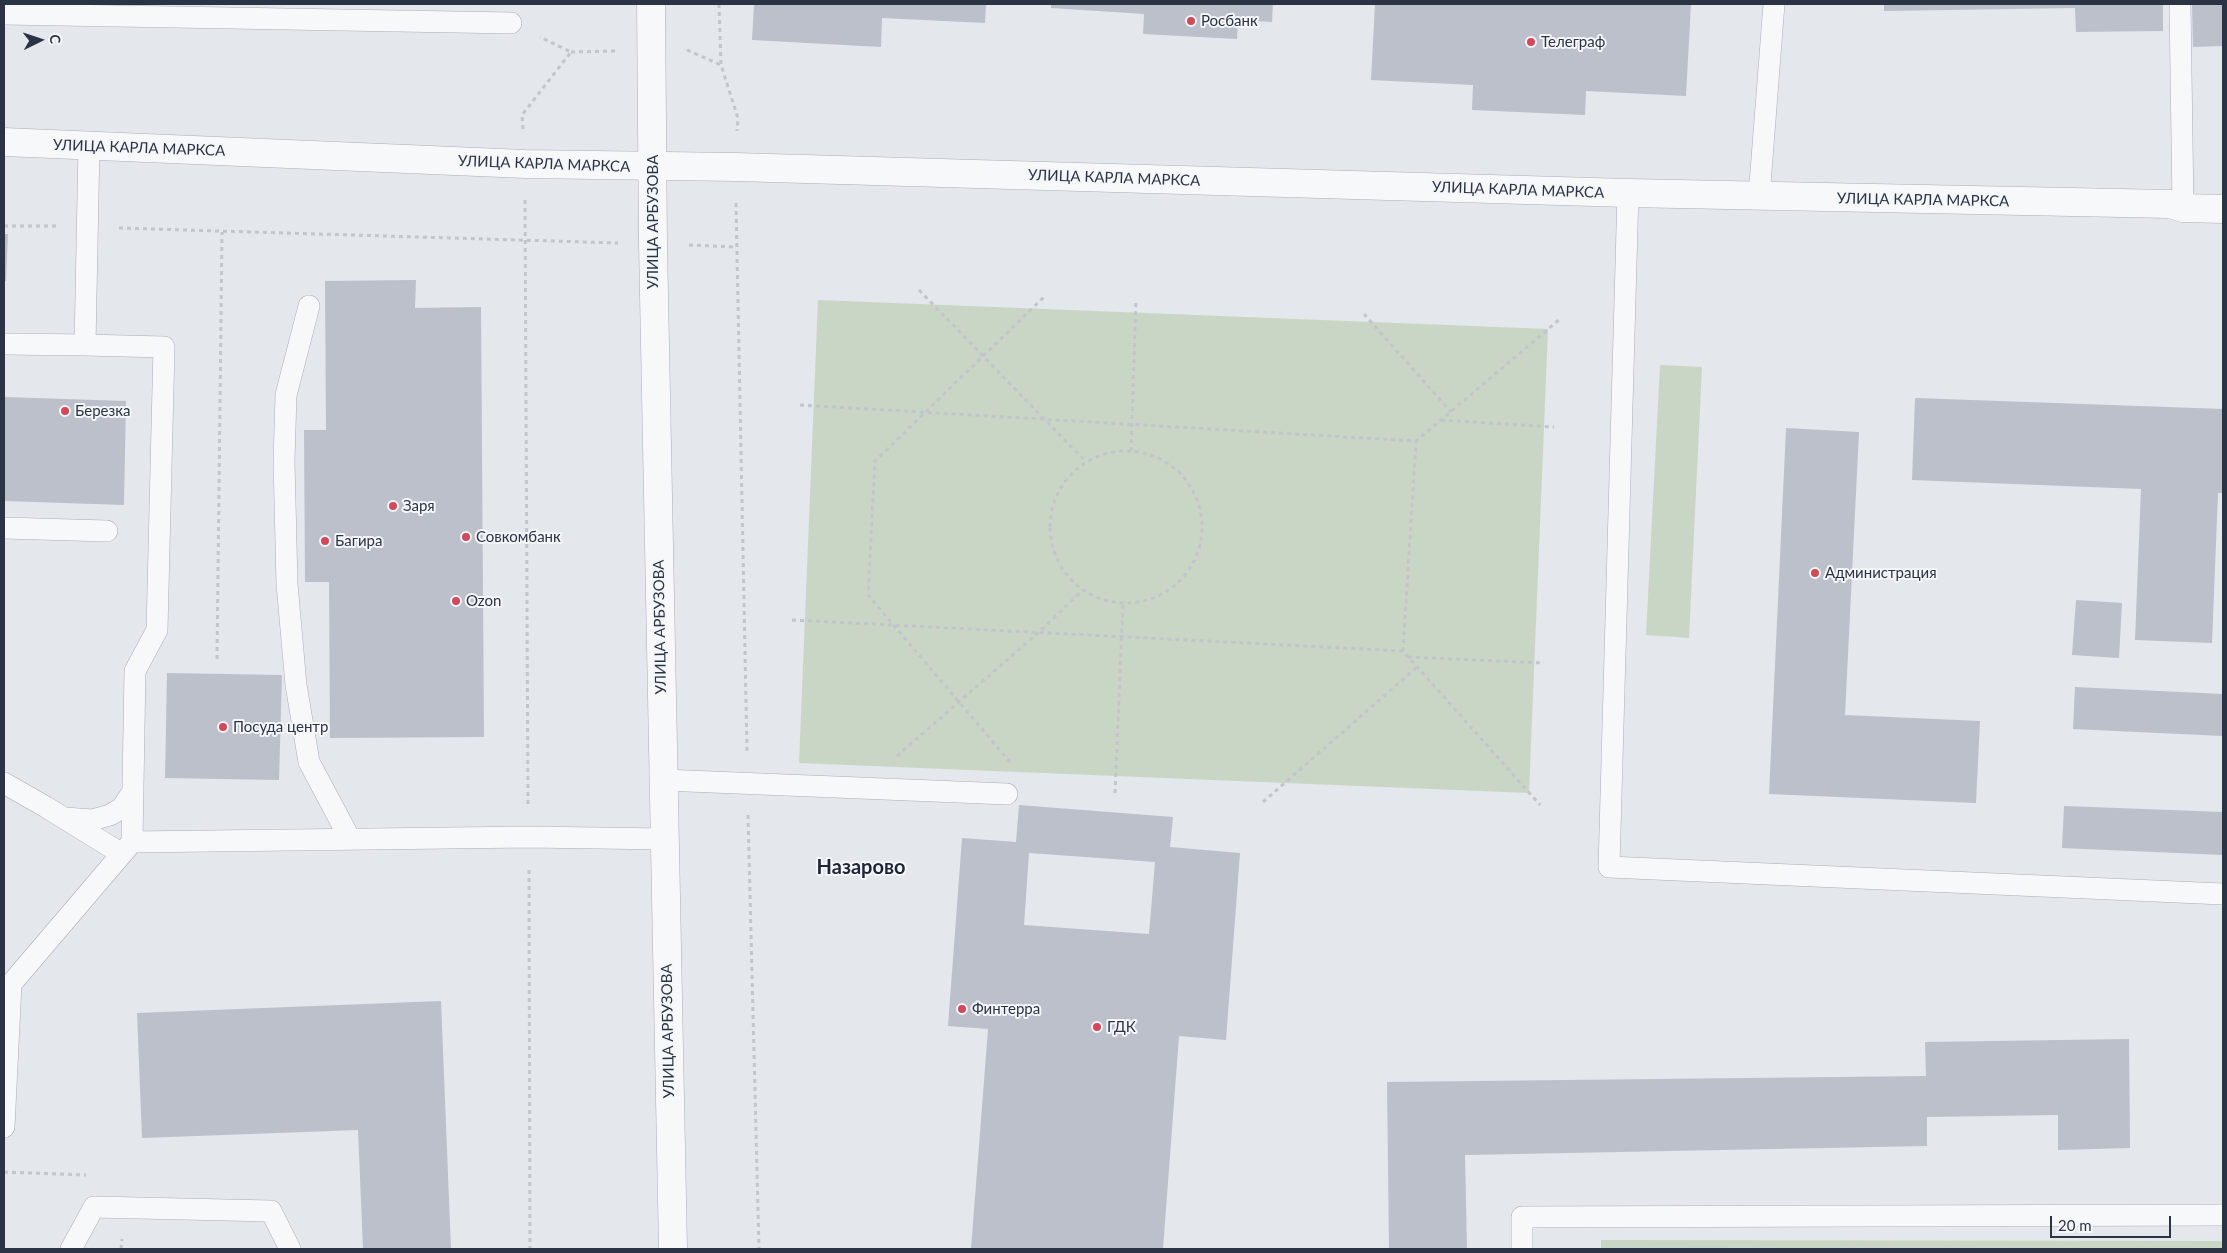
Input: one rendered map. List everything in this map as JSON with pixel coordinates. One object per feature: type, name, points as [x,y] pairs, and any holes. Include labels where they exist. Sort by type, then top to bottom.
[{"type":"street","name":"УЛИЦА АРБУЗОВА","points":[[650,4],[672,1249]]},
{"type":"street","name":"УЛИЦА КАРЛА МАРКСА","points":[[4,142],[525,164],[736,167],[1628,193],[2170,204],[2183,208],[2223,209]]},
{"type":"lane","points":[[1759,196],[1774,4]]},
{"type":"lane","points":[[2180,4],[2183,208]]},
{"type":"lane","points":[[4,14],[511,23]]},
{"type":"lane","points":[[85,345],[89,146]]},
{"type":"lane","points":[[1628,193],[1609,866],[2223,894]]},
{"type":"lane","points":[[309,306],[286,395],[284,461],[287,584],[296,685],[309,762],[350,839]]},
{"type":"lane","points":[[4,344],[164,347],[157,630],[135,671],[133,791],[127,848],[11,984],[4,1127]]},
{"type":"lane","points":[[4,528],[107,531]]},
{"type":"lane","points":[[663,780],[1007,794]]},
{"type":"lane","points":[[4,783],[65,818],[127,848],[350,839],[528,837],[665,839]]},
{"type":"lane","points":[[65,818],[92,820],[110,815],[129,801],[133,791]]},
{"type":"lane","points":[[71,1249],[94,1208],[270,1211],[290,1249]]},
{"type":"lane","points":[[1522,1249],[1522,1217],[2223,1215]]},
{"type":"path","points":[[719,4],[721,65],[738,118],[735,247],[759,1249]]},
{"type":"path","points":[[511,23],[571,52],[522,115],[525,164],[530,1249]]},
{"type":"path","points":[[4,226],[86,226],[222,232],[735,247]]},
{"type":"path","points":[[217,659],[222,232]]},
{"type":"path","points":[[919,290],[1086,462]]},
{"type":"path","points":[[1014,767],[868,595],[875,461],[1046,296]]},
{"type":"path","points":[[1131,451],[1136,300]]},
{"type":"path","points":[[1364,314],[1451,412]]},
{"type":"path","points":[[800,405],[923,414],[1416,441],[1560,319]]},
{"type":"path","points":[[1441,420],[1554,428]]},
{"type":"path","points":[[1416,441],[1403,651],[1540,804]]},
{"type":"path","points":[[1131,451],[1154,456],[1168,463],[1188,482],[1200,510],[1201,534],[1196,557],[1181,580],[1169,590],[1142,602],[1123,603],[1097,598],[1083,590],[1062,569],[1051,541],[1051,511],[1056,496],[1071,474],[1086,462],[1108,453],[1131,451]]},
{"type":"path","points":[[860,788],[1039,632],[1083,590]]},
{"type":"path","points":[[1115,793],[1123,603]]},
{"type":"path","points":[[792,620],[1403,651]]},
{"type":"path","points":[[1408,657],[1544,663]]},
{"type":"path","points":[[1264,802],[1417,667]]},
{"type":"green space","points":[[818,300],[1548,329],[1529,793],[799,763]]},
{"type":"green space","points":[[1660,365],[1702,367],[1689,638],[1646,635]]},
{"type":"green space","points":[[1601,1240],[2223,1241],[2223,1249],[1601,1249]]},
{"type":"building","points":[[754,4],[986,4],[985,23],[882,18],[881,47],[752,40]]},
{"type":"building","name":"Росбанк","points":[[1051,4],[1273,4],[1272,22],[1238,20],[1237,39],[1143,34],[1144,14],[1051,8]]},
{"type":"building","name":"Телеграф","points":[[1375,4],[1691,4],[1686,96],[1586,91],[1585,115],[1472,110],[1473,85],[1371,80]]},
{"type":"building","points":[[1884,4],[2163,4],[2163,31],[2076,32],[2075,8],[1884,11]]},
{"type":"building","points":[[2192,4],[2223,4],[2223,46],[2193,47]]},
{"type":"building","points":[[4,234],[8,234],[6,281],[4,281]]},
{"type":"building","name":"Заря","points":[[416,280],[415,308],[481,307],[484,737],[330,738],[329,582],[305,582],[304,430],[326,430],[325,281]]},
{"type":"building","points":[[4,397],[126,401],[124,505],[4,501]]},
{"type":"building","points":[[1915,398],[2223,409],[2223,493],[2218,493],[2212,643],[2135,640],[2141,489],[1912,480]]},
{"type":"building","name":"Администрация","points":[[1786,428],[1859,432],[1845,715],[1980,721],[1976,803],[1769,794]]},
{"type":"building","points":[[2076,600],[2122,603],[2119,658],[2072,655]]},
{"type":"building","name":"Посуда центр","points":[[167,673],[282,675],[279,780],[165,778]]},
{"type":"building","points":[[2075,687],[2223,694],[2223,736],[2073,729]]},
{"type":"building","name":"ГДК","points":[[1019,805],[1173,817],[1170,847],[1240,853],[1226,1040],[1179,1036],[1163,1249],[971,1249],[988,1029],[948,1026],[962,838],[1016,842]],"holes":[[[1029,853],[1155,862],[1149,934],[1024,925]]]},
{"type":"building","points":[[2064,806],[2223,812],[2223,855],[2062,848]]},
{"type":"building","points":[[441,1001],[451,1249],[363,1249],[358,1130],[142,1138],[137,1013]]},
{"type":"building","points":[[2129,1039],[2130,1148],[2058,1150],[2058,1115],[1927,1117],[1927,1146],[1465,1155],[1467,1249],[1389,1249],[1387,1082],[1926,1076],[1925,1042]]},
{"type":"place","name":"Росбанк","points":[[1191,21]]},
{"type":"place","name":"Телеграф","points":[[1531,42]]},
{"type":"place","name":"Березка","points":[[65,411]]},
{"type":"place","name":"Заря","points":[[393,506]]},
{"type":"place","name":"Совкомбанк","points":[[466,537]]},
{"type":"place","name":"Багира","points":[[325,541]]},
{"type":"place","name":"Администрация","points":[[1815,573]]},
{"type":"place","name":"Ozon","points":[[456,601]]},
{"type":"place","name":"Посуда центр","points":[[223,727]]},
{"type":"place","name":"Финтерра","points":[[962,1009]]},
{"type":"place","name":"ГДК","points":[[1097,1027]]},
{"type":"district","name":"Назарово","points":[[861,868]]}]
